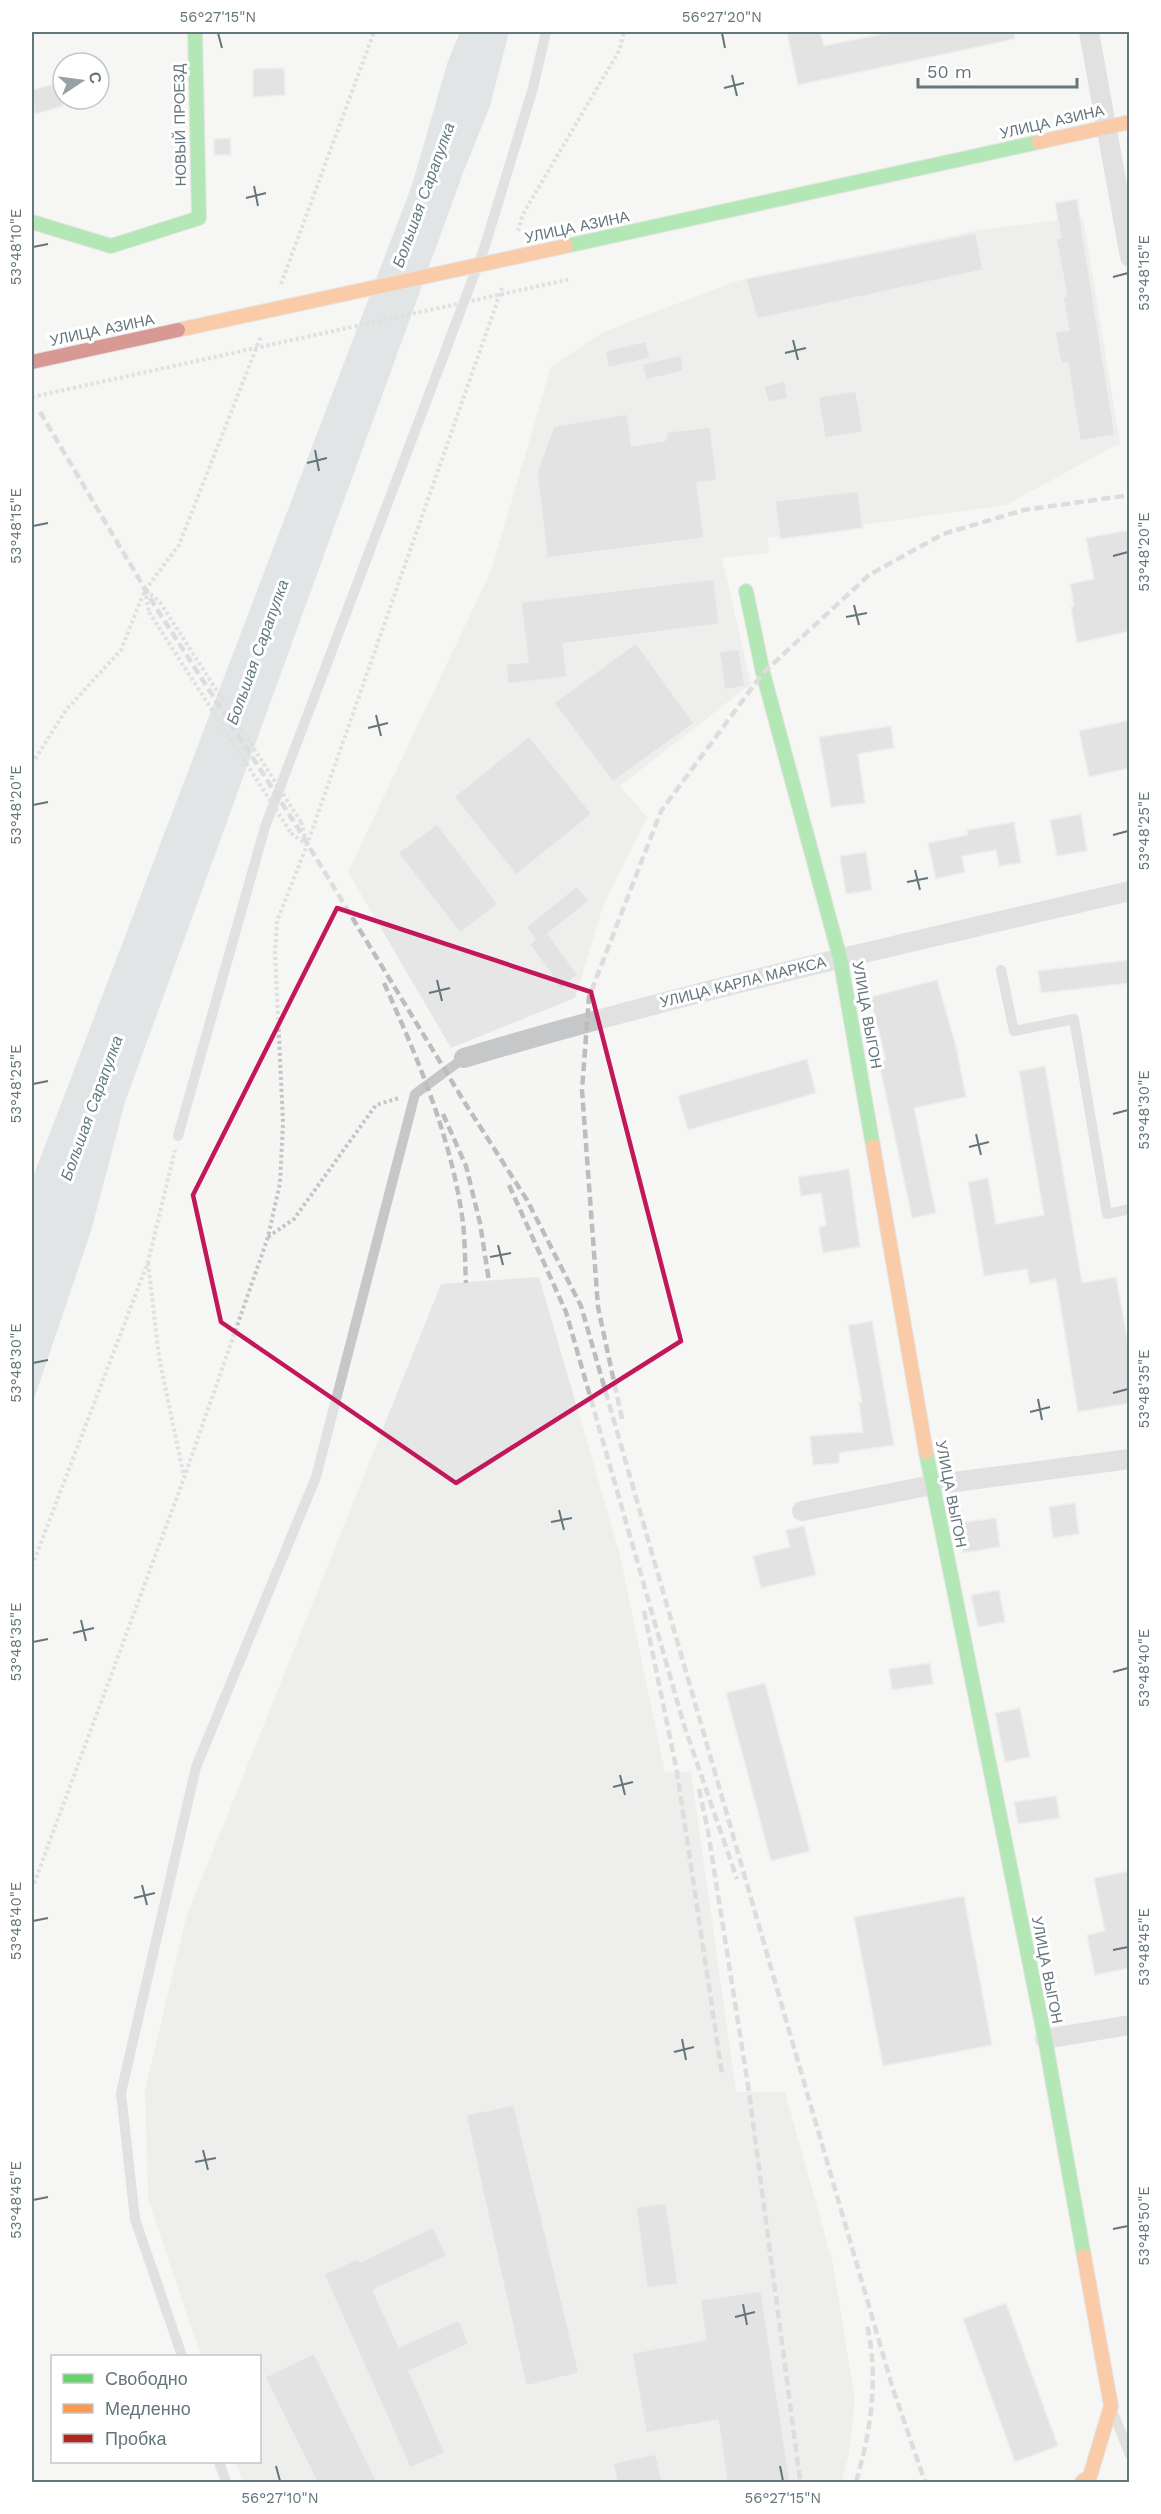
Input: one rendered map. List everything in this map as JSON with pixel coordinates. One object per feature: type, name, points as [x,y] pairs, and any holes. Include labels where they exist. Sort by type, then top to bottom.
[{"type":"street","name":"НОВЫЙ ПРОЕЗД","points":[[32,222],[111,246],[199,218],[195,32]]},
{"type":"street","points":[[1089,32],[1129,254]]},
{"type":"street","name":"УЛИЦА АЗИНА","points":[[32,362],[1130,122]]},
{"type":"street","name":"УЛИЦА ВЫГОН","points":[[746,591],[763,673],[840,958],[932,1485],[1045,2039],[1111,2406]]},
{"type":"street","name":"УЛИЦА КАРЛА МАРКСА","points":[[464,1058],[587,1021],[840,958],[1130,891]]},
{"type":"street","points":[[802,1511],[932,1485],[1130,1459]]},
{"type":"street","points":[[1045,2039],[1130,2025]]},
{"type":"street","points":[[1082,2482],[1090,2476],[1111,2406]]},
{"type":"lane","points":[[178,1136],[265,827],[484,249],[533,88],[546,32]]},
{"type":"lane","points":[[1001,970],[1014,1031],[1074,1019],[1107,1214],[1130,1209]]},
{"type":"lane","points":[[182,2355],[135,2219],[121,2093],[196,1767],[316,1477],[414,1094],[464,1058]]},
{"type":"lane","points":[[1111,2406],[1130,2455]]},
{"type":"lane","points":[[219,2463],[226,2482]]},
{"type":"path","points":[[278,293],[374,32]]},
{"type":"path","points":[[516,237],[523,214],[619,51],[624,32]]},
{"type":"path","points":[[32,397],[571,279]]},
{"type":"path","points":[[32,1889],[184,1478],[268,1238],[280,1183],[283,1122],[274,953],[277,921],[307,845],[503,283]]},
{"type":"path","points":[[32,764],[66,710],[121,650],[145,590],[179,545],[265,326]]},
{"type":"path","points":[[145,590],[160,602],[301,822],[307,845]]},
{"type":"path","points":[[145,590],[149,612],[291,833],[307,845]]},
{"type":"path","points":[[268,1238],[294,1219],[376,1105],[414,1094]]},
{"type":"path","points":[[32,1566],[148,1262],[178,1136]]},
{"type":"path","points":[[148,1262],[159,1357],[184,1478]]},
{"type":"highlighted area","points":[[337,908],[591,992],[681,1341],[456,1483],[221,1322],[193,1195]]},
{"type":"shaded area","points":[[1083,217],[1120,443],[1006,505],[768,538],[769,553],[722,558],[751,684],[620,786],[647,817],[604,903],[575,998],[451,1048],[348,872],[491,571],[551,367],[603,332],[733,282],[979,230]]},
{"type":"shaded area","points":[[539,1277],[620,1555],[665,1773],[691,1771],[736,2092],[785,2092],[833,2264],[855,2400],[849,2454],[842,2482],[243,2482],[236,2463],[261,2463],[261,2355],[201,2355],[148,2199],[145,2090],[186,1918],[441,1284]]},
{"type":"water","name":"Большая Сарапулка","points":[[460,32],[509,32],[490,106],[463,173],[125,1102],[91,1231],[32,1405],[32,1180],[412,185],[448,61]]},
{"type":"building","points":[[787,32],[820,32],[824,46],[892,32],[1014,32],[1015,39],[798,85]]},
{"type":"building","points":[[284,68],[285,95],[253,97],[253,69]]},
{"type":"building","points":[[51,85],[51,109],[35,114],[32,90]]},
{"type":"building","points":[[230,138],[231,155],[214,155],[214,139]]},
{"type":"building","points":[[1077,199],[1115,435],[1080,441],[1068,363],[1061,364],[1055,332],[1069,330],[1063,297],[1067,296],[1056,239],[1061,238],[1055,203]]},
{"type":"building","points":[[976,233],[983,270],[757,319],[746,279]]},
{"type":"building","points":[[646,341],[650,358],[608,368],[605,351]]},
{"type":"building","points":[[681,355],[684,371],[646,380],[642,364]]},
{"type":"building","points":[[785,381],[788,399],[768,402],[764,386]]},
{"type":"building","points":[[856,391],[863,432],[825,438],[818,397]]},
{"type":"building","points":[[627,414],[632,446],[666,440],[667,432],[710,427],[717,480],[697,483],[704,538],[547,558],[537,472],[554,426]]},
{"type":"building","points":[[858,491],[863,528],[780,539],[775,501]]},
{"type":"building","points":[[1130,530],[1130,631],[1077,643],[1070,584],[1094,579],[1086,538]]},
{"type":"building","points":[[714,579],[719,624],[563,644],[567,677],[508,684],[506,664],[528,662],[521,602]]},
{"type":"building","points":[[636,643],[694,723],[613,782],[554,703]]},
{"type":"building","points":[[739,649],[745,686],[725,690],[719,652]]},
{"type":"building","points":[[1130,720],[1130,768],[1089,777],[1079,731]]},
{"type":"building","points":[[891,726],[894,748],[858,754],[865,803],[831,807],[819,737]]},
{"type":"building","points":[[529,736],[592,814],[516,875],[454,797]]},
{"type":"building","points":[[1081,814],[1087,851],[1057,856],[1050,820]]},
{"type":"building","points":[[1014,822],[1021,863],[999,866],[996,850],[962,856],[965,872],[936,879],[928,843],[968,835],[967,830]]},
{"type":"building","points":[[437,824],[498,904],[460,933],[398,853]]},
{"type":"building","points":[[866,852],[872,890],[846,894],[840,856]]},
{"type":"building","points":[[577,886],[589,901],[548,934],[578,975],[561,988],[530,945],[535,939],[526,927]]},
{"type":"building","points":[[1130,960],[1130,983],[1041,993],[1038,971]]},
{"type":"building","points":[[937,980],[956,1046],[966,1097],[914,1108],[936,1213],[912,1218],[879,1062],[886,1060],[870,997]]},
{"type":"building","points":[[807,1059],[816,1093],[688,1130],[678,1096]]},
{"type":"building","points":[[1045,1066],[1082,1283],[1116,1277],[1130,1353],[1130,1403],[1078,1412],[1056,1279],[1030,1284],[1027,1269],[984,1276],[968,1182],[988,1178],[996,1224],[1044,1215],[1019,1071]]},
{"type":"building","points":[[849,1169],[860,1247],[823,1253],[819,1227],[826,1225],[821,1193],[801,1196],[798,1177]]},
{"type":"building","points":[[872,1321],[894,1445],[839,1453],[839,1463],[813,1465],[810,1436],[863,1432],[859,1402],[862,1402],[848,1325]]},
{"type":"building","points":[[1075,1503],[1079,1534],[1053,1538],[1049,1507]]},
{"type":"building","points":[[996,1518],[1000,1547],[963,1553],[959,1523]]},
{"type":"building","points":[[804,1526],[816,1575],[761,1588],[753,1556],[790,1547],[786,1530]]},
{"type":"building","points":[[999,1590],[1005,1622],[978,1627],[971,1595]]},
{"type":"building","points":[[930,1663],[933,1684],[892,1690],[889,1669]]},
{"type":"building","points":[[765,1683],[810,1851],[771,1861],[726,1693]]},
{"type":"building","points":[[1020,1708],[1030,1757],[1005,1762],[995,1713]]},
{"type":"building","points":[[1056,1796],[1060,1818],[1018,1824],[1014,1802]]},
{"type":"building","points":[[1130,1871],[1130,1968],[1095,1975],[1087,1935],[1105,1931],[1094,1878]]},
{"type":"building","points":[[964,1896],[992,2045],[883,2066],[854,1917]]},
{"type":"building","points":[[514,2105],[579,2373],[526,2386],[466,2115]]},
{"type":"building","points":[[666,2203],[678,2284],[647,2288],[636,2207]]},
{"type":"building","points":[[433,2227],[447,2256],[373,2290],[399,2347],[459,2320],[469,2344],[409,2371],[445,2453],[410,2468],[324,2274],[359,2258],[360,2262]]},
{"type":"building","points":[[761,2291],[790,2482],[727,2482],[718,2420],[646,2433],[632,2353],[706,2340],[700,2300]]},
{"type":"building","points":[[1006,2303],[1058,2446],[1015,2462],[963,2319]]},
{"type":"building","points":[[314,2353],[377,2482],[317,2482],[265,2377]]},
{"type":"building","points":[[656,2454],[662,2482],[617,2482],[613,2463]]},
{"type":"railway","points":[[40,412],[155,606],[296,825],[465,1103],[527,1200],[581,1306],[893,2389],[925,2482]]},
{"type":"railway","points":[[622,1419],[598,1307],[582,1090],[589,997],[661,811],[763,673],[869,575],[943,534],[1024,510],[1130,495]]},
{"type":"railway","points":[[384,983],[421,1070],[451,1161],[463,1223],[466,1283]]},
{"type":"railway","points":[[443,1114],[466,1166],[480,1223],[489,1281]]},
{"type":"railway","points":[[509,1185],[566,1312],[684,1725],[737,1879]]},
{"type":"railway","points":[[644,1611],[677,1772],[722,2074]]},
{"type":"railway","points":[[699,1789],[708,1831],[749,2092],[800,2480]]},
{"type":"railway","points":[[856,2482],[866,2443],[872,2404],[871,2345],[867,2325]]},
{"type":"traffic: fast","points":[[32,222],[111,246],[199,218],[195,32]]},
{"type":"traffic: fast","points":[[566,246],[1039,142]]},
{"type":"traffic: fast","points":[[746,591],[763,673],[840,958],[873,1146]]},
{"type":"traffic: fast","points":[[926,1452],[1045,2039],[1084,2256]]},
{"type":"traffic: slow","points":[[1039,142],[1130,122]]},
{"type":"traffic: slow","points":[[178,330],[566,246]]},
{"type":"traffic: slow","points":[[873,1146],[926,1452]]},
{"type":"traffic: slow","points":[[1082,2482],[1090,2476],[1111,2406],[1084,2256]]},
{"type":"traffic: jam","points":[[32,362],[178,330]]}]
